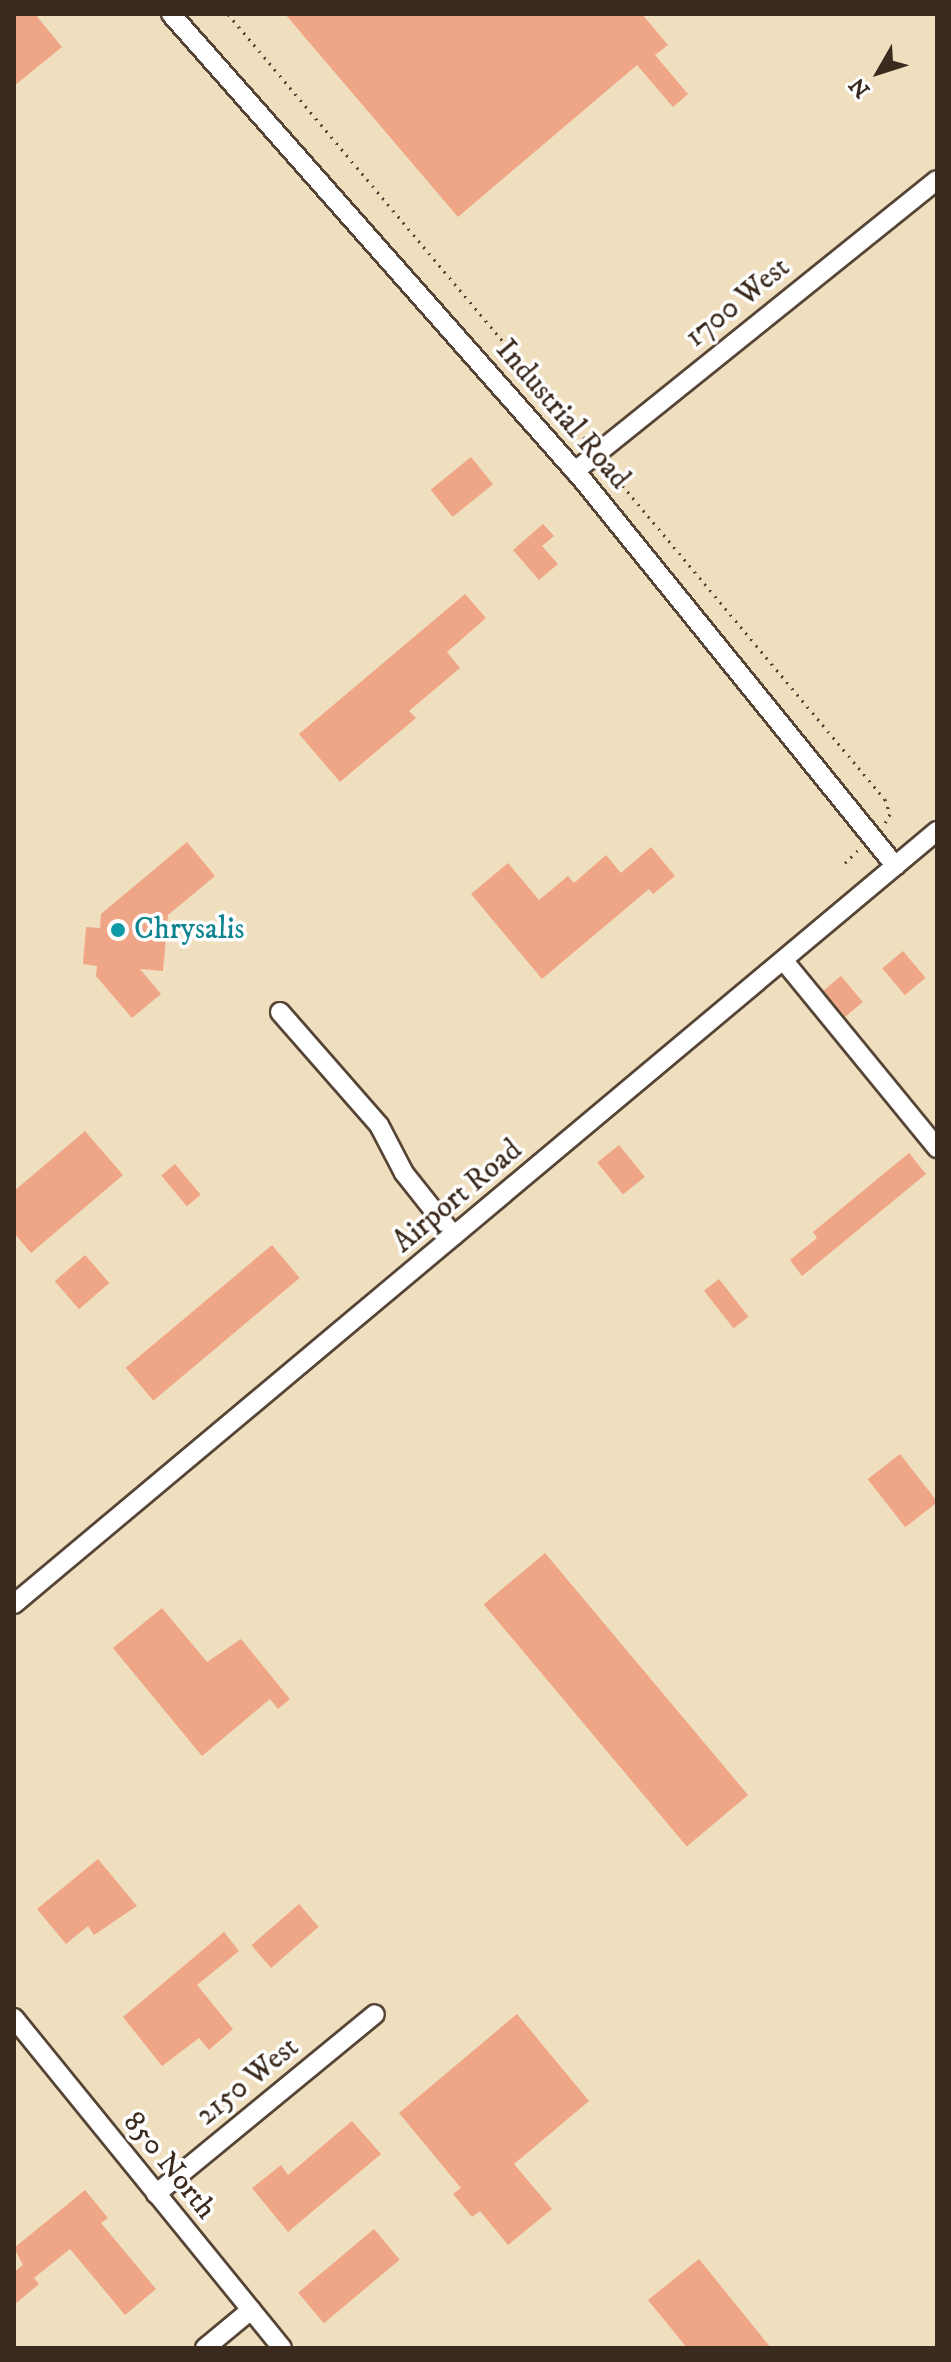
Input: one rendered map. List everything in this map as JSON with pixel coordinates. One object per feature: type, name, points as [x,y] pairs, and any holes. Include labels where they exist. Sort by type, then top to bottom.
[{"type":"street","name":"Industrial Road","points":[[171,14],[575,471],[895,866]]},
{"type":"street","name":"1700 West","points":[[575,471],[937,180]]},
{"type":"street","name":"Airport Road","points":[[14,1604],[937,831]]},
{"type":"street","points":[[784,961],[937,1148]]},
{"type":"street","points":[[280,1012],[379,1125],[404,1173],[454,1236]]},
{"type":"street","name":"2150 West","points":[[156,2194],[375,2014]]},
{"type":"street","name":"850 North","points":[[14,2018],[282,2348]]},
{"type":"street","points":[[205,2348],[251,2310]]},
{"type":"path","points":[[228,14],[586,442]]},
{"type":"path","points":[[610,470],[885,799],[889,819],[845,863]]},
{"type":"building","points":[[14,14],[35,14],[62,47],[14,86]]},
{"type":"building","points":[[285,14],[642,14],[668,45],[655,55],[688,94],[673,107],[637,65],[458,217]]},
{"type":"building","points":[[471,457],[493,484],[453,517],[431,490]]},
{"type":"building","points":[[543,524],[554,536],[542,546],[558,564],[539,580],[513,550]]},
{"type":"building","points":[[465,594],[486,618],[447,652],[460,668],[409,711],[416,718],[340,782],[299,734]]},
{"type":"building","name":"Chrysalis","points":[[187,842],[215,876],[168,915],[163,971],[140,969],[161,994],[132,1018],[96,976],[97,966],[83,964],[86,927],[100,928],[101,914]]},
{"type":"building","points":[[651,847],[675,876],[653,894],[649,889],[542,979],[471,894],[508,863],[539,900],[568,876],[574,883],[606,855],[621,873]]},
{"type":"building","points":[[903,951],[925,978],[905,995],[882,968]]},
{"type":"building","points":[[841,976],[863,1002],[845,1017],[823,991]]},
{"type":"building","points":[[85,1131],[123,1175],[31,1253],[14,1233],[14,1191]]},
{"type":"building","points":[[619,1145],[645,1177],[623,1194],[597,1163]]},
{"type":"building","points":[[909,1153],[926,1174],[802,1276],[790,1260],[817,1238],[813,1232]]},
{"type":"building","points":[[175,1164],[201,1195],[187,1206],[161,1176]]},
{"type":"building","points":[[272,1245],[300,1278],[153,1401],[126,1368]]},
{"type":"building","points":[[85,1255],[109,1283],[79,1309],[55,1281]]},
{"type":"building","points":[[719,1279],[749,1317],[734,1329],[704,1291]]},
{"type":"building","points":[[900,1454],[937,1501],[905,1527],[868,1479]]},
{"type":"building","points":[[545,1553],[748,1795],[687,1846],[484,1604]]},
{"type":"building","points":[[162,1608],[207,1662],[241,1639],[290,1699],[278,1709],[270,1699],[202,1756],[113,1648]]},
{"type":"building","points":[[98,1859],[137,1906],[94,1935],[88,1926],[66,1944],[37,1909]]},
{"type":"building","points":[[299,1904],[319,1927],[271,1968],[251,1945]]},
{"type":"building","points":[[224,1932],[239,1951],[197,1985],[233,2029],[209,2050],[199,2038],[162,2066],[123,2017]]},
{"type":"building","points":[[517,2014],[589,2101],[514,2164],[552,2209],[508,2245],[480,2211],[472,2217],[453,2194],[461,2188],[399,2113]]},
{"type":"building","points":[[352,2121],[381,2154],[288,2232],[252,2188],[281,2165],[288,2175]]},
{"type":"building","points":[[85,2190],[108,2218],[101,2223],[156,2289],[125,2315],[70,2249],[34,2278],[39,2284],[14,2305],[14,2272],[23,2265],[14,2248]]},
{"type":"building","points":[[374,2229],[400,2260],[324,2323],[298,2293]]},
{"type":"building","points":[[699,2259],[771,2348],[687,2348],[648,2300]]},
{"type":"place","name":"Chrysalis","points":[[118,930]]}]
